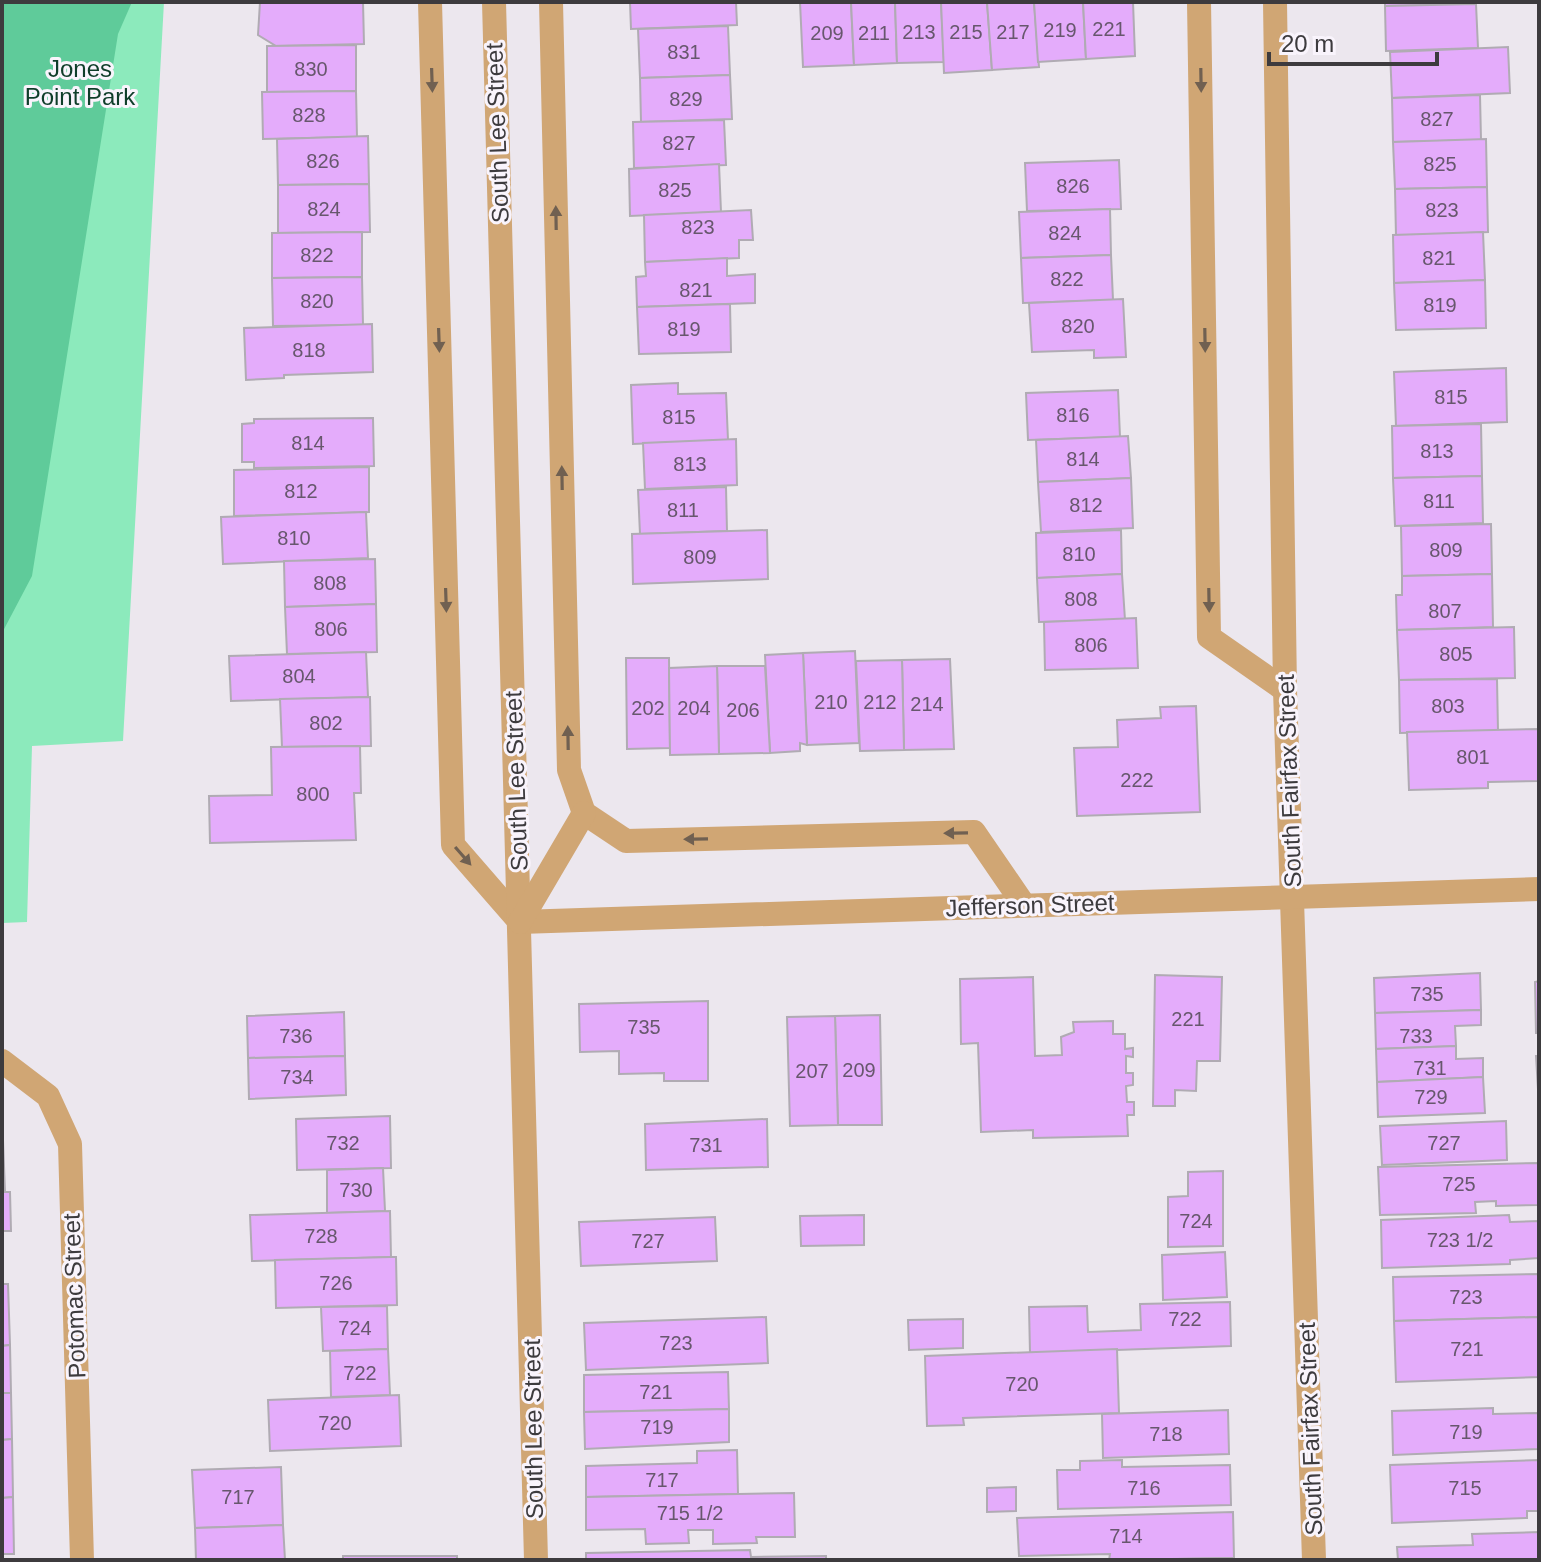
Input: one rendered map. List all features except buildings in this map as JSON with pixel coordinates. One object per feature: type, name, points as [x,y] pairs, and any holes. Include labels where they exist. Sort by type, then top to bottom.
[{"type":"street","points":[[430,2],[453,845],[520,922],[584,813]]},
{"type":"street","name":"South Lee Street","points":[[494,2],[536,1560]]},
{"type":"street","points":[[551,2],[569,770],[584,813],[626,841],[974,832],[1024,905]]},
{"type":"street","points":[[1199,2],[1209,637],[1285,690]]},
{"type":"street","name":"South Fairfax Street","points":[[1275,2],[1285,690],[1314,1560]]},
{"type":"street","name":"Jefferson Street","points":[[520,922],[1539,889]]},
{"type":"street","name":"Potomac Street","points":[[2,1061],[48,1096],[70,1144],[82,1560]]},
{"type":"green space","name":"Jones Point Park","points":[[2,2],[164,2],[123,741],[32,746],[27,922],[2,923]]},
{"type":"green space","points":[[2,2],[132,2],[118,34],[32,576],[2,633]]}]
